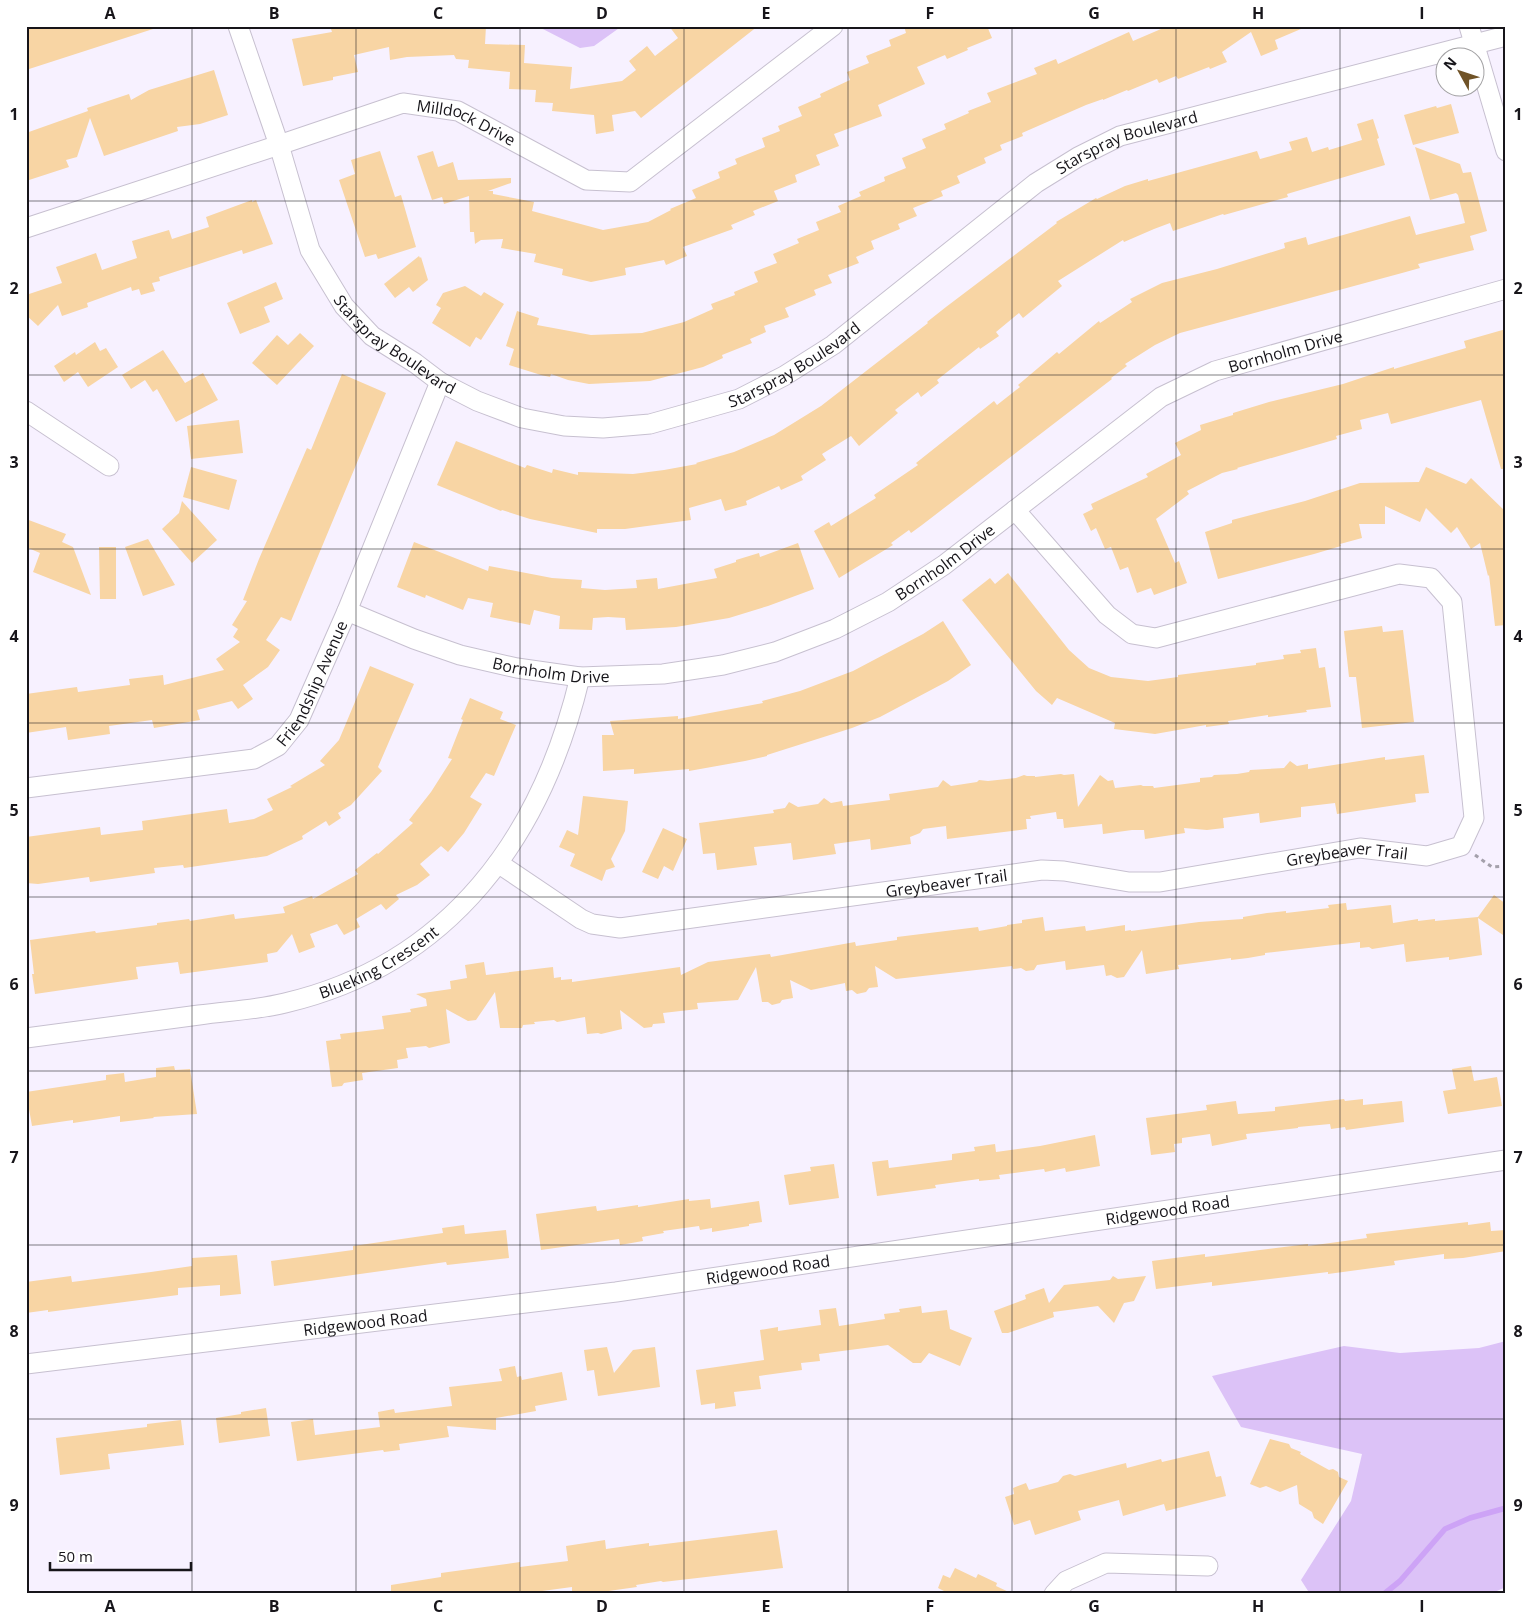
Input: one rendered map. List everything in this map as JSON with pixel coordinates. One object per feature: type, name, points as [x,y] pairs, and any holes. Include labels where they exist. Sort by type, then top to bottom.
[{"type":"street","name":"Starspray Boulevard","points":[[238,26],[279,146],[310,250],[344,306],[372,336],[415,363],[440,382],[477,401],[522,418],[564,426],[603,428],[650,424],[739,399],[784,376],[833,345],[1036,183],[1078,157],[1120,136],[1471,35],[1506,36]]},
{"type":"street","name":"Milldock Drive","points":[[26,228],[279,146],[403,103],[458,111],[586,180],[630,182],[832,26]]},
{"type":"street","points":[[1471,35],[1506,151]]},
{"type":"street","name":"Bornholm Drive","points":[[347,611],[414,639],[460,655],[516,668],[580,677],[663,674],[723,665],[775,652],[835,629],[888,602],[944,566],[1160,396],[1215,371],[1506,289]]},
{"type":"street","name":"Friendship Avenue","points":[[26,788],[254,759],[278,746],[299,720],[347,611],[440,382]]},
{"type":"street","points":[[26,412],[109,466]]},
{"type":"street","points":[[1015,510],[1107,615],[1132,634],[1156,638],[1399,574],[1432,578],[1452,602],[1474,818],[1461,846]]},
{"type":"street","name":"Blueking Crescent","points":[[26,1038],[284,1004],[342,986],[384,966],[433,932],[475,892],[498,863],[529,816],[545,782],[574,702],[580,677]]},
{"type":"street","name":"Greybeaver Trail","points":[[498,863],[581,919],[592,924],[620,928],[1042,870],[1064,871],[1129,882],[1160,882],[1360,848],[1427,856],[1461,846]]},
{"type":"street","name":"Ridgewood Road","points":[[26,1364],[616,1292],[1506,1160]]},
{"type":"street","points":[[1054,1594],[1066,1581],[1106,1563],[1208,1566]]},
{"type":"path","points":[[1461,846],[1492,867],[1506,866]]},
{"type":"shaded area","points":[[537,26],[622,26],[594,46],[580,48]]},
{"type":"shaded area","points":[[1506,1341],[1506,1587],[1490,1594],[1310,1594],[1301,1580],[1351,1501],[1362,1454],[1241,1427],[1212,1376],[1344,1346],[1400,1353],[1479,1348]]},
{"type":"building","points":[[26,26],[153,26],[153,29],[26,70]]},
{"type":"building","points":[[330,26],[486,26],[485,44],[525,45],[524,63],[572,67],[570,89],[622,81],[636,70],[629,61],[647,46],[655,56],[678,38],[669,26],[758,26],[641,118],[635,111],[612,115],[614,131],[596,134],[594,115],[552,111],[553,103],[535,102],[536,90],[509,89],[510,72],[468,68],[469,60],[456,59],[454,55],[407,57],[390,60],[389,47],[354,55],[358,72],[333,77],[333,80],[303,86],[292,39],[332,32]]},
{"type":"building","points":[[904,26],[987,26],[992,38],[967,48],[968,50],[947,59],[945,55],[917,67],[925,84],[878,105],[882,116],[834,134],[839,146],[816,155],[820,165],[795,175],[797,182],[774,191],[778,201],[753,211],[755,215],[731,225],[733,229],[683,247],[687,256],[666,265],[664,260],[625,268],[626,275],[591,282],[562,275],[563,269],[534,262],[536,254],[501,248],[503,239],[481,240],[475,244],[474,232],[470,232],[469,196],[444,204],[442,197],[432,200],[417,156],[433,151],[438,167],[453,162],[458,180],[511,178],[511,183],[488,191],[493,191],[493,194],[534,202],[532,211],[603,230],[648,222],[670,209],[696,198],[692,190],[720,178],[718,172],[737,164],[735,159],[765,147],[762,138],[780,131],[778,126],[802,116],[798,107],[821,97],[820,94],[850,80],[847,72],[869,63],[866,56],[891,46],[889,40],[906,33]]},
{"type":"building","points":[[1168,26],[1308,26],[1275,40],[1278,49],[1261,56],[1251,32],[1222,52],[1227,62],[1178,79],[1176,76],[1159,83],[1157,79],[1086,105],[1022,133],[1023,136],[1000,145],[1002,150],[984,158],[986,163],[957,176],[960,183],[941,191],[943,196],[913,208],[917,216],[898,224],[900,229],[871,241],[874,249],[856,257],[859,263],[828,275],[832,283],[814,290],[816,295],[785,308],[789,317],[764,326],[766,332],[750,339],[752,343],[722,355],[723,358],[703,367],[650,381],[589,384],[551,374],[550,377],[541,375],[509,365],[514,349],[506,346],[517,311],[539,318],[537,325],[591,335],[642,333],[684,322],[713,309],[711,304],[735,295],[734,292],[758,282],[754,272],[777,263],[773,254],[799,243],[797,239],[819,230],[816,222],[841,212],[838,206],[861,196],[859,192],[885,181],[884,177],[906,168],[902,158],[926,148],[922,139],[946,129],[944,124],[969,113],[968,111],[991,102],[987,93],[1037,74],[1034,68],[1056,59],[1058,64],[1129,32],[1133,41]]},
{"type":"building","points":[[214,70],[228,115],[200,124],[177,127],[178,131],[104,156],[90,118],[77,157],[66,160],[69,167],[26,181],[26,133],[88,111],[87,108],[129,94],[131,100],[149,90]]},
{"type":"building","points":[[1451,104],[1459,133],[1413,145],[1404,115]]},
{"type":"building","points":[[1373,119],[1385,165],[1287,194],[1288,197],[1223,214],[1173,231],[1170,223],[1124,242],[1123,240],[1058,281],[1062,286],[1023,318],[1019,313],[996,332],[999,336],[980,349],[979,347],[937,380],[939,383],[921,397],[918,392],[895,410],[898,413],[859,446],[851,436],[822,454],[826,460],[801,476],[803,480],[781,490],[779,486],[746,501],[747,505],[725,511],[721,499],[689,508],[691,520],[625,529],[597,529],[597,533],[501,511],[437,485],[456,441],[525,468],[527,465],[552,473],[553,469],[578,475],[578,472],[633,474],[664,470],[697,464],[734,452],[774,435],[821,406],[1056,222],[1096,198],[1148,179],[1148,181],[1257,151],[1260,159],[1292,150],[1289,142],[1307,137],[1312,152],[1328,147],[1329,150],[1362,140],[1357,124]]},
{"type":"building","points":[[1415,147],[1460,164],[1463,173],[1471,172],[1487,231],[1470,236],[1474,250],[1418,264],[1420,268],[1180,333],[1155,345],[1125,364],[1127,366],[1112,379],[922,525],[911,533],[909,530],[891,543],[893,545],[839,578],[814,531],[829,522],[831,526],[876,498],[874,495],[918,465],[916,463],[994,401],[997,405],[1020,387],[1018,385],[1057,352],[1059,354],[1099,321],[1100,323],[1132,302],[1130,299],[1162,283],[1217,269],[1285,248],[1284,243],[1306,237],[1308,245],[1410,216],[1416,235],[1465,223],[1456,193],[1430,200]]},
{"type":"building","points":[[380,151],[395,197],[401,195],[416,247],[378,259],[376,254],[365,257],[339,180],[355,174],[351,160]]},
{"type":"building","points":[[252,200],[252,202],[256,200],[273,244],[243,254],[242,250],[159,277],[160,281],[152,283],[155,291],[141,295],[139,289],[132,291],[131,287],[87,303],[88,307],[62,316],[58,305],[38,326],[26,315],[26,295],[62,283],[56,267],[96,253],[102,270],[137,258],[132,241],[169,230],[172,239],[209,227],[206,217]]},
{"type":"building","points":[[419,256],[421,257],[428,280],[413,292],[409,287],[395,298],[384,284]]},
{"type":"building","points":[[276,282],[283,299],[264,307],[270,322],[240,334],[227,303]]},
{"type":"building","points":[[465,286],[481,296],[484,292],[504,304],[481,340],[476,337],[470,347],[432,323],[441,308],[436,305],[443,293]]},
{"type":"building","points":[[1506,329],[1506,469],[1501,469],[1481,400],[1391,424],[1388,413],[1360,420],[1362,429],[1336,436],[1337,439],[1222,473],[1187,491],[1189,494],[1156,519],[1175,563],[1179,561],[1187,583],[1154,595],[1151,588],[1137,593],[1128,567],[1120,570],[1111,547],[1105,549],[1096,528],[1091,531],[1083,514],[1093,509],[1091,504],[1148,477],[1146,474],[1181,455],[1175,443],[1201,430],[1200,425],[1269,402],[1343,384],[1394,367],[1394,369],[1466,348],[1464,341]]},
{"type":"building","points":[[300,333],[314,346],[277,385],[252,363],[277,335],[288,345]]},
{"type":"building","points":[[95,342],[100,351],[106,348],[118,367],[88,387],[78,372],[64,382],[54,366],[75,352],[76,355]]},
{"type":"building","points":[[163,350],[185,383],[203,373],[218,400],[176,422],[157,389],[153,392],[145,380],[131,389],[122,375]]},
{"type":"building","points":[[342,374],[386,393],[291,621],[281,617],[266,640],[280,650],[268,667],[243,685],[253,699],[238,709],[232,701],[197,710],[200,720],[154,728],[152,720],[109,726],[110,734],[68,740],[66,727],[26,733],[26,694],[77,687],[78,692],[130,685],[129,679],[163,675],[164,685],[224,670],[216,659],[240,642],[233,637],[238,629],[232,625],[247,601],[243,600],[259,559],[307,448],[311,450]]},
{"type":"building","points":[[239,420],[243,453],[191,459],[187,426]]},
{"type":"building","points":[[191,467],[237,480],[229,510],[183,497]]},
{"type":"building","points":[[1426,467],[1466,484],[1471,478],[1506,512],[1506,625],[1495,626],[1489,575],[1480,543],[1471,549],[1457,527],[1451,533],[1426,508],[1420,522],[1385,506],[1385,524],[1359,524],[1362,538],[1314,554],[1218,579],[1205,532],[1232,523],[1232,520],[1305,501],[1360,483],[1419,482]]},
{"type":"building","points":[[182,501],[217,540],[192,563],[162,529],[179,513]]},
{"type":"building","points":[[26,519],[66,534],[62,542],[73,547],[91,595],[33,572],[40,553],[26,547]]},
{"type":"building","points":[[148,539],[175,585],[143,596],[125,547]]},
{"type":"building","points":[[414,542],[488,571],[489,566],[552,578],[582,580],[581,588],[605,590],[637,588],[636,580],[657,578],[658,589],[717,578],[714,569],[759,553],[760,557],[798,543],[814,589],[729,618],[676,627],[626,630],[625,618],[608,617],[593,618],[592,630],[559,629],[560,616],[534,610],[530,625],[490,617],[493,603],[468,598],[463,610],[426,595],[425,598],[397,587]]},
{"type":"building","points":[[99,547],[116,547],[116,599],[100,599]]},
{"type":"building","points":[[1008,573],[1069,650],[1089,668],[1111,677],[1148,681],[1178,677],[1178,675],[1256,665],[1256,663],[1284,659],[1283,655],[1301,653],[1300,650],[1316,648],[1319,668],[1325,667],[1331,707],[1306,710],[1307,712],[1228,721],[1229,724],[1206,727],[1206,725],[1155,734],[1114,729],[1115,723],[1057,698],[1052,705],[1036,691],[962,600],[990,578],[995,584]]},
{"type":"building","points":[[943,621],[971,665],[948,681],[880,717],[767,756],[745,761],[689,771],[689,769],[634,774],[634,769],[603,771],[602,735],[614,735],[610,721],[678,716],[678,719],[763,703],[762,701],[800,691],[853,671],[923,634]]},
{"type":"building","points":[[1382,626],[1383,632],[1403,630],[1414,722],[1362,728],[1356,677],[1349,677],[1344,631]]},
{"type":"building","points":[[370,666],[414,684],[378,767],[382,771],[351,805],[338,813],[341,818],[329,826],[326,821],[302,836],[303,839],[267,856],[184,868],[183,865],[154,868],[155,873],[90,882],[89,877],[38,884],[26,883],[26,837],[100,827],[101,835],[143,830],[142,821],[227,809],[229,823],[254,819],[273,810],[267,799],[292,787],[290,786],[325,765],[320,761],[339,740]]},
{"type":"building","points":[[470,698],[503,712],[500,719],[516,725],[494,776],[486,773],[470,797],[482,804],[464,833],[448,852],[441,846],[420,864],[430,875],[417,885],[396,895],[399,899],[386,910],[381,904],[356,919],[360,927],[344,935],[337,924],[310,934],[315,947],[299,953],[292,934],[277,952],[267,954],[268,962],[180,974],[178,962],[136,967],[138,979],[35,994],[30,940],[234,914],[235,919],[285,913],[283,907],[312,896],[313,899],[358,874],[355,870],[378,854],[413,823],[409,820],[431,792],[452,759],[448,758]]},
{"type":"building","points":[[1424,755],[1429,793],[1415,794],[1416,802],[1337,814],[1335,803],[1301,807],[1301,817],[1260,823],[1259,813],[1223,818],[1224,828],[1207,830],[1184,828],[1185,833],[1145,839],[1144,830],[1103,834],[1102,824],[1064,828],[1063,819],[1057,819],[1056,812],[1030,816],[1031,819],[1026,819],[1027,829],[947,839],[946,826],[923,829],[920,833],[910,837],[911,844],[871,850],[870,839],[834,844],[836,854],[793,860],[791,843],[754,847],[757,865],[717,870],[715,853],[703,854],[699,823],[774,813],[773,810],[785,808],[789,802],[798,807],[818,804],[824,798],[831,803],[842,801],[843,806],[890,800],[889,794],[938,787],[943,780],[951,786],[977,782],[979,780],[1016,778],[1024,775],[1035,777],[1074,774],[1078,807],[1100,775],[1108,781],[1113,780],[1115,788],[1141,785],[1153,786],[1154,788],[1200,782],[1200,778],[1212,777],[1214,775],[1284,768],[1290,761],[1297,766],[1308,764],[1308,769],[1385,757],[1385,760]]},
{"type":"building","points":[[583,796],[628,801],[625,831],[611,859],[615,867],[606,870],[602,881],[570,866],[575,854],[559,847],[567,830],[578,835]]},
{"type":"building","points":[[663,828],[687,839],[673,871],[664,866],[658,879],[642,872]]},
{"type":"building","points":[[1494,895],[1506,904],[1506,937],[1478,918],[1482,955],[1449,960],[1449,957],[1406,962],[1404,944],[1372,949],[1369,947],[1360,948],[1360,942],[1265,953],[1265,955],[1248,958],[1231,960],[1231,958],[1178,965],[1179,969],[1146,974],[1142,950],[1124,977],[1117,978],[1111,975],[1106,976],[1104,965],[1066,970],[1065,961],[1037,965],[1034,970],[1026,971],[1021,968],[1013,969],[1012,966],[896,979],[875,966],[878,987],[869,988],[866,992],[857,994],[852,990],[846,991],[845,983],[811,990],[790,980],[793,998],[782,1000],[780,1003],[772,1005],[768,1002],[762,1002],[756,967],[738,1000],[697,1003],[698,1009],[663,1013],[665,1023],[653,1024],[652,1027],[644,1028],[620,1010],[622,1029],[601,1034],[587,1034],[585,1017],[557,1022],[554,1020],[534,1022],[535,1024],[523,1025],[522,1028],[500,1028],[495,992],[476,1020],[468,1021],[446,1009],[450,1043],[429,1048],[426,1046],[406,1048],[408,1058],[397,1060],[398,1068],[362,1073],[363,1080],[332,1087],[326,1041],[341,1039],[340,1034],[384,1029],[382,1016],[411,1012],[410,1009],[427,1006],[426,999],[416,994],[451,989],[450,981],[467,978],[465,965],[484,962],[486,975],[553,967],[554,978],[561,977],[561,980],[572,979],[572,982],[680,967],[681,975],[708,962],[770,954],[771,957],[855,942],[856,946],[897,940],[897,937],[978,927],[979,931],[1022,923],[1022,920],[1043,917],[1045,931],[1085,926],[1086,931],[1125,925],[1125,931],[1131,931],[1199,922],[1243,919],[1243,917],[1267,913],[1286,911],[1286,913],[1329,908],[1328,905],[1346,903],[1347,910],[1391,905],[1393,923],[1418,919],[1418,921],[1435,919],[1435,921],[1478,917]]},
{"type":"building","points":[[174,1066],[175,1070],[190,1069],[197,1114],[153,1117],[120,1122],[120,1116],[73,1123],[73,1120],[32,1126],[26,1092],[106,1080],[106,1075],[124,1073],[125,1082],[156,1077],[156,1068]]},
{"type":"building","points":[[1471,1066],[1474,1081],[1497,1077],[1502,1106],[1448,1114],[1443,1091],[1456,1089],[1452,1069]]},
{"type":"building","points":[[1344,1099],[1345,1101],[1363,1099],[1363,1105],[1402,1101],[1404,1122],[1346,1130],[1345,1127],[1331,1129],[1330,1124],[1298,1127],[1246,1134],[1247,1139],[1212,1146],[1210,1134],[1182,1138],[1182,1143],[1174,1144],[1175,1152],[1151,1155],[1146,1118],[1207,1110],[1206,1105],[1236,1101],[1238,1114],[1275,1111],[1275,1107]]},
{"type":"building","points":[[1095,1135],[1100,1166],[1066,1172],[1065,1168],[1045,1172],[1044,1169],[999,1175],[1000,1179],[979,1181],[979,1179],[935,1185],[936,1188],[877,1196],[872,1162],[888,1160],[889,1168],[952,1160],[952,1154],[975,1151],[974,1147],[995,1144],[996,1152],[1040,1146]]},
{"type":"building","points":[[834,1164],[839,1198],[789,1205],[784,1175],[811,1171],[810,1167]]},
{"type":"building","points":[[689,1199],[689,1201],[710,1199],[711,1208],[759,1201],[762,1222],[712,1232],[712,1228],[700,1230],[699,1226],[663,1231],[664,1233],[642,1237],[643,1241],[620,1245],[619,1239],[541,1250],[536,1214],[596,1206],[597,1211],[638,1205],[638,1207]]},
{"type":"building","points":[[1468,1222],[1468,1225],[1490,1222],[1491,1231],[1506,1230],[1506,1251],[1444,1259],[1444,1254],[1394,1261],[1395,1265],[1328,1274],[1328,1272],[1212,1286],[1212,1282],[1156,1289],[1152,1261],[1205,1254],[1205,1257],[1308,1244],[1308,1246],[1367,1238],[1366,1234]]},
{"type":"building","points":[[464,1225],[465,1234],[506,1230],[509,1258],[447,1265],[446,1262],[274,1286],[271,1261],[353,1250],[353,1246],[443,1233],[442,1228]]},
{"type":"building","points":[[237,1255],[241,1294],[220,1296],[220,1285],[178,1288],[178,1295],[48,1312],[48,1310],[26,1313],[26,1282],[71,1276],[72,1282],[151,1272],[192,1266],[192,1258]]},
{"type":"building","points":[[1113,1276],[1118,1279],[1146,1276],[1134,1301],[1124,1303],[1114,1323],[1098,1306],[1053,1312],[1054,1317],[1008,1333],[1002,1333],[994,1311],[1026,1299],[1025,1295],[1044,1288],[1049,1303],[1064,1285],[1110,1280]]},
{"type":"building","points":[[921,1306],[922,1313],[947,1310],[950,1329],[972,1338],[960,1366],[929,1353],[921,1363],[913,1363],[888,1345],[819,1354],[820,1361],[801,1363],[802,1370],[759,1376],[761,1389],[734,1392],[736,1406],[715,1409],[715,1403],[701,1405],[696,1370],[764,1360],[760,1330],[778,1327],[778,1331],[821,1325],[819,1310],[836,1308],[839,1326],[885,1319],[884,1314],[900,1312],[899,1309]]},
{"type":"building","points":[[607,1347],[614,1373],[633,1350],[655,1347],[660,1387],[598,1396],[594,1370],[587,1371],[584,1350]]},
{"type":"building","points":[[515,1366],[517,1377],[521,1376],[522,1380],[562,1372],[567,1400],[535,1406],[536,1411],[496,1418],[496,1430],[447,1426],[449,1437],[399,1444],[400,1450],[384,1452],[383,1450],[297,1461],[291,1422],[313,1419],[315,1435],[380,1427],[378,1412],[394,1409],[395,1413],[452,1406],[449,1387],[502,1381],[499,1369]]},
{"type":"building","points":[[266,1408],[270,1436],[219,1443],[216,1418]]},
{"type":"building","points":[[181,1420],[184,1445],[108,1454],[110,1469],[60,1475],[56,1438],[147,1427],[147,1424]]},
{"type":"building","points":[[1270,1439],[1289,1444],[1291,1448],[1301,1452],[1300,1454],[1329,1470],[1333,1469],[1338,1472],[1339,1477],[1348,1481],[1323,1524],[1314,1518],[1312,1512],[1299,1504],[1297,1485],[1280,1492],[1266,1486],[1260,1488],[1250,1484]]},
{"type":"building","points":[[1209,1451],[1216,1477],[1221,1476],[1226,1496],[1166,1511],[1164,1504],[1123,1516],[1119,1500],[1078,1511],[1081,1520],[1035,1535],[1030,1520],[1014,1525],[1005,1497],[1014,1494],[1013,1488],[1026,1483],[1029,1490],[1058,1482],[1063,1476],[1070,1474],[1075,1476],[1126,1463],[1127,1468],[1161,1459],[1162,1462]]},
{"type":"building","points":[[777,1530],[783,1568],[661,1581],[636,1585],[637,1587],[587,1594],[572,1594],[572,1587],[520,1594],[391,1594],[391,1585],[441,1577],[441,1573],[520,1562],[520,1567],[568,1561],[566,1546],[605,1540],[606,1549],[649,1543],[649,1546]]},
{"type":"building","points":[[955,1568],[976,1578],[978,1574],[997,1583],[996,1586],[1013,1594],[943,1594],[944,1591],[938,1588],[943,1575],[950,1578]]},
{"type":"waterway","points":[[1384,1594],[1400,1581],[1445,1529],[1470,1518],[1506,1508]]}]
